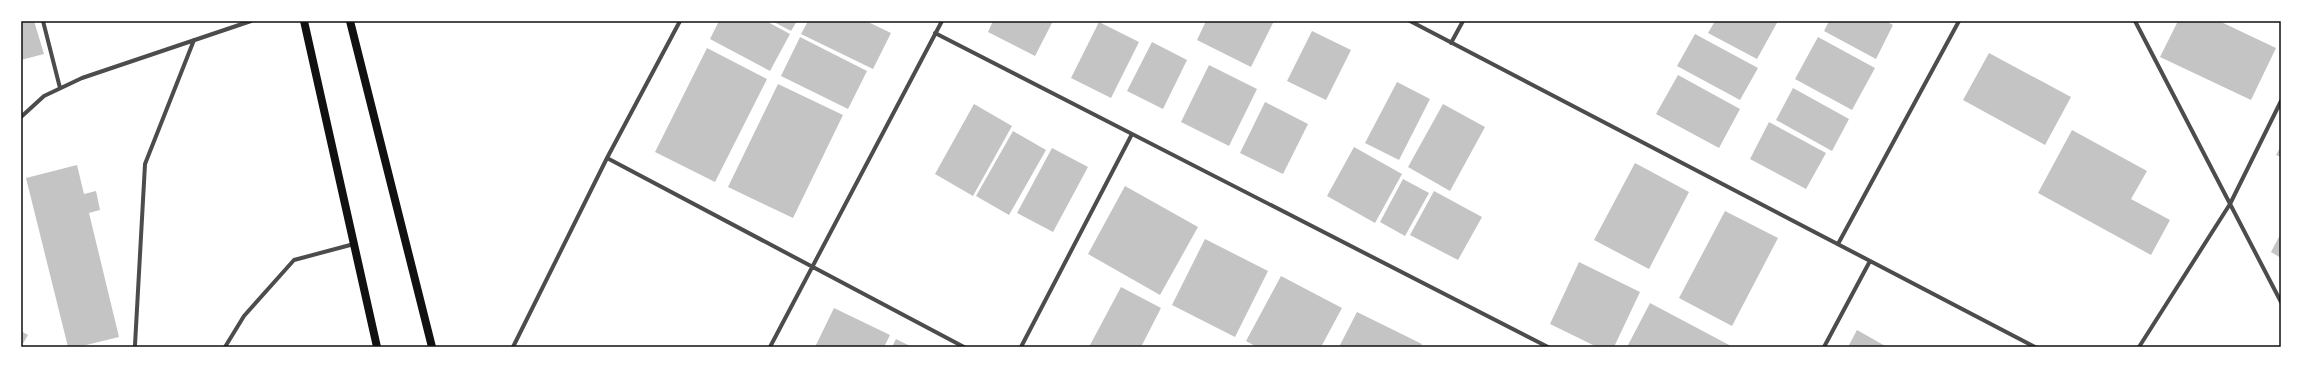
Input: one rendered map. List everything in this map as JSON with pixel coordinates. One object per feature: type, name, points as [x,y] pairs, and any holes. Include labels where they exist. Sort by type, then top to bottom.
[{"type":"main road","points":[[304,21],[377,347]]},
{"type":"main road","points":[[350,21],[432,347]]},
{"type":"street","points":[[43,21],[60,88]]},
{"type":"street","points":[[21,117],[44,96],[82,78],[251,21]]},
{"type":"street","points":[[513,347],[607,158],[680,21]]},
{"type":"street","points":[[770,347],[942,21]]},
{"type":"street","points":[[1410,21],[2035,347]]},
{"type":"street","points":[[1451,43],[1463,21]]},
{"type":"street","points":[[1838,244],[1958,21]]},
{"type":"street","points":[[2135,21],[2281,302]]},
{"type":"street","points":[[935,33],[1548,347]]},
{"type":"street","points":[[141,347],[135,346],[145,164],[194,40]]},
{"type":"street","points":[[2139,347],[2230,204],[2281,101]]},
{"type":"street","points":[[1021,347],[1132,134]]},
{"type":"street","points":[[607,158],[812,268],[964,347]]},
{"type":"street","points":[[225,347],[244,316],[294,260],[354,244]]},
{"type":"street","points":[[1824,347],[1870,261]]},
{"type":"building","points":[[21,21],[34,21],[44,54],[21,60]]},
{"type":"building","points":[[719,21],[766,21],[790,34],[770,71],[710,39]]},
{"type":"building","points":[[772,21],[797,21],[791,31]]},
{"type":"building","points":[[808,21],[866,21],[891,33],[873,69],[801,34]]},
{"type":"building","points":[[993,21],[1053,21],[1035,56],[988,32]]},
{"type":"building","points":[[1206,21],[1274,21],[1251,67],[1197,40]]},
{"type":"building","points":[[1715,21],[1778,21],[1757,59],[1708,33]]},
{"type":"building","points":[[1829,21],[1886,21],[1893,25],[1876,59],[1824,31]]},
{"type":"building","points":[[2178,21],[2219,21],[2276,48],[2251,100],[2160,57]]},
{"type":"building","points":[[1099,22],[1139,42],[1111,98],[1071,78]]},
{"type":"building","points":[[1312,31],[1351,50],[1326,100],[1287,81]]},
{"type":"building","points":[[1695,34],[1758,68],[1740,100],[1677,66]]},
{"type":"building","points":[[800,37],[867,71],[848,109],[781,76]]},
{"type":"building","points":[[1818,37],[1875,68],[1852,110],[1795,79]]},
{"type":"building","points":[[1152,42],[1187,60],[1163,109],[1127,91]]},
{"type":"building","points":[[707,48],[767,79],[715,182],[655,152]]},
{"type":"building","points":[[1989,53],[2071,97],[2045,145],[1963,100]]},
{"type":"building","points":[[1209,65],[1257,89],[1229,146],[1181,122]]},
{"type":"building","points":[[1678,75],[1740,109],[1719,148],[1656,114]]},
{"type":"building","points":[[1397,82],[1430,99],[1399,160],[1365,143]]},
{"type":"building","points":[[778,84],[843,115],[793,218],[728,187]]},
{"type":"building","points":[[1793,88],[1849,119],[1832,151],[1776,120]]},
{"type":"building","points":[[1265,102],[1308,124],[1283,174],[1240,153]]},
{"type":"building","points":[[974,104],[1012,126],[973,196],[935,174]]},
{"type":"building","points":[[1443,104],[1485,127],[1450,191],[1408,167]]},
{"type":"building","points":[[1769,122],[1826,153],[1806,189],[1750,159]]},
{"type":"building","points":[[2072,130],[2147,171],[2131,199],[2170,220],[2151,255],[2038,193]]},
{"type":"building","points":[[1013,131],[1046,150],[1009,215],[976,196]]},
{"type":"building","points":[[2281,146],[2281,157],[2276,155]]},
{"type":"building","points":[[1354,147],[1402,174],[1375,223],[1327,196]]},
{"type":"building","points":[[1052,148],[1088,167],[1053,232],[1017,213]]},
{"type":"building","points":[[1635,163],[1689,192],[1649,269],[1594,240]]},
{"type":"building","points":[[77,165],[84,194],[96,191],[100,210],[89,213],[119,337],[78,347],[68,347],[26,178]]},
{"type":"building","points":[[1403,179],[1429,193],[1405,236],[1380,222]]},
{"type":"building","points":[[1125,186],[1198,227],[1160,295],[1088,254]]},
{"type":"building","points":[[1434,191],[1482,217],[1458,260],[1410,235]]},
{"type":"building","points":[[1725,211],[1778,238],[1732,326],[1679,298]]},
{"type":"building","points":[[2281,233],[2281,258],[2271,252]]},
{"type":"building","points":[[1205,239],[1268,271],[1235,337],[1172,305]]},
{"type":"building","points":[[1579,262],[1640,292],[1614,347],[1597,347],[1550,324]]},
{"type":"building","points":[[1281,276],[1342,308],[1321,347],[1257,347],[1246,341]]},
{"type":"building","points":[[1121,287],[1161,308],[1141,347],[1089,347]]},
{"type":"building","points":[[1650,303],[1731,346],[1627,347]]},
{"type":"building","points":[[834,308],[890,335],[884,347],[815,347]]},
{"type":"building","points":[[1357,312],[1422,344],[1420,347],[1339,347]]},
{"type":"building","points":[[1857,330],[1887,347],[1848,347]]},
{"type":"building","points":[[21,331],[28,335],[21,347]]},
{"type":"building","points":[[896,339],[912,347],[892,347]]}]
